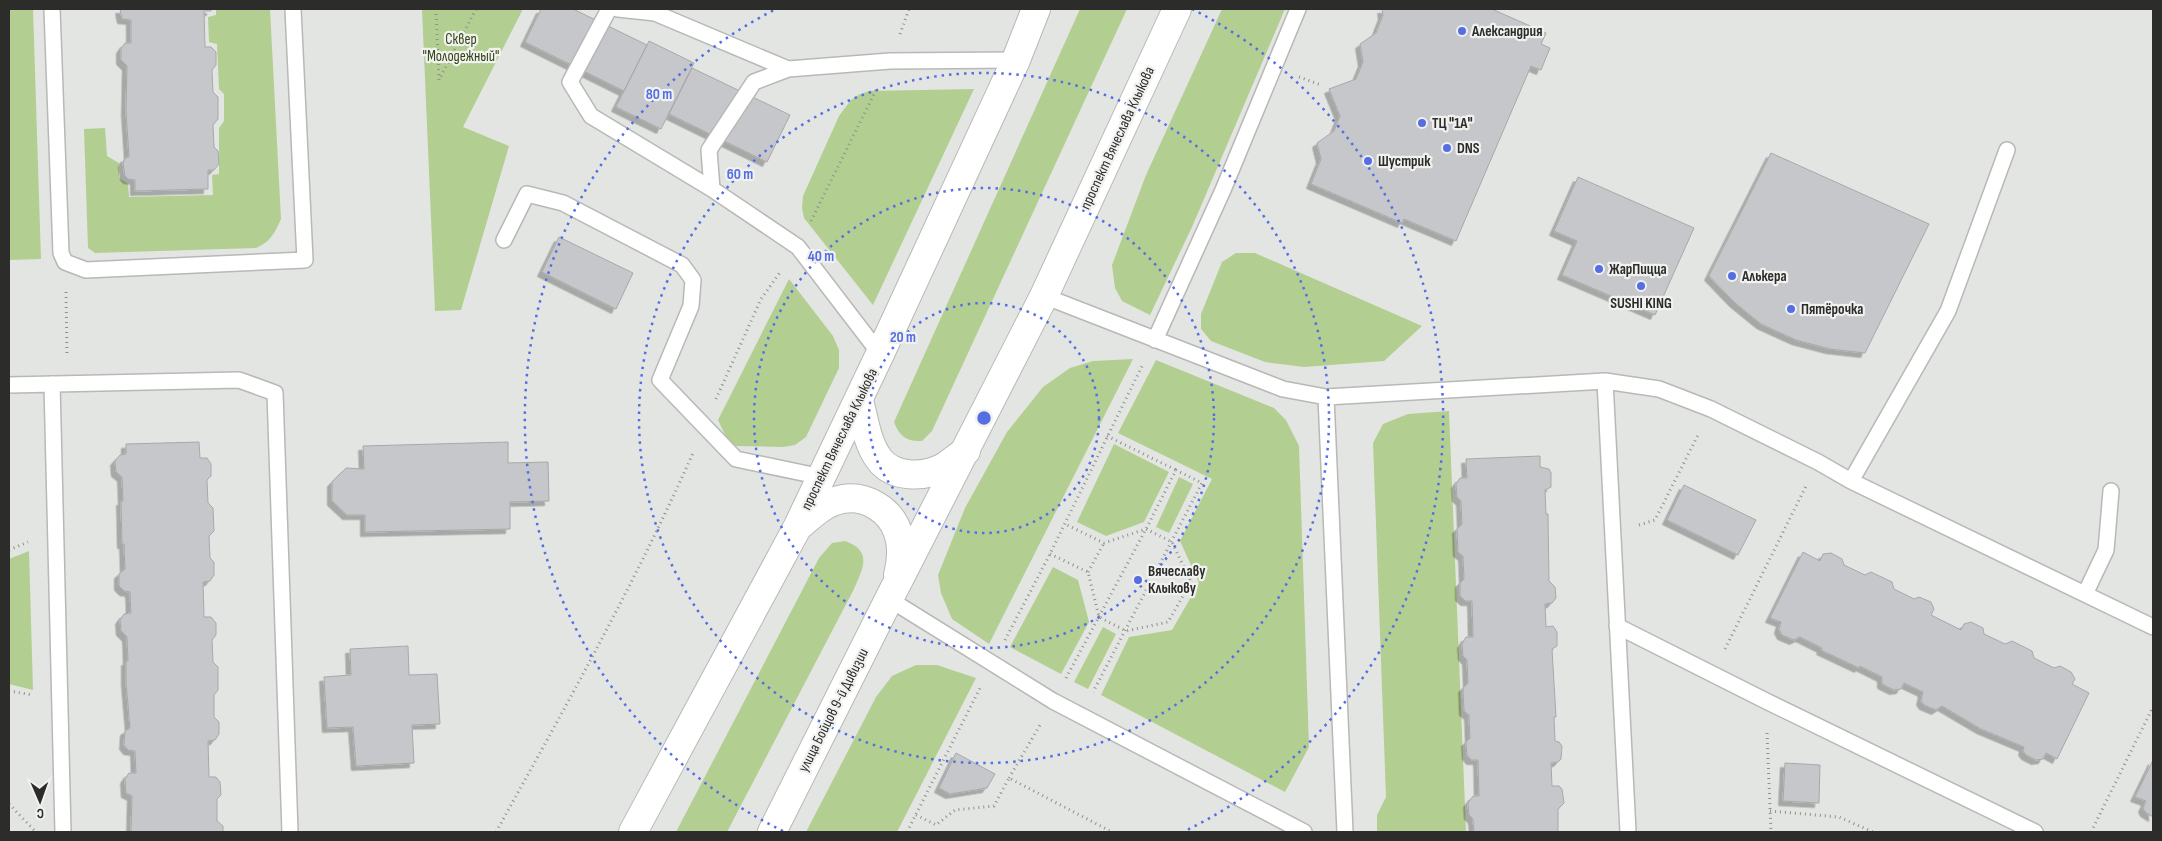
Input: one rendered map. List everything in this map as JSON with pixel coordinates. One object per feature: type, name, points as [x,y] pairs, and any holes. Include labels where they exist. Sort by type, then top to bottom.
[{"type":"main road","name":"проспект Вячеслава Клыкова","points":[[633,832],[797,528],[822,477],[1016,60],[1036,9]]},
{"type":"main road","name":"проспект Вячеслава Клыкова","points":[[891,594],[1044,296],[1177,9]]},
{"type":"main road","points":[[859,400],[872,446],[879,460],[891,471],[920,475],[943,468],[966,450]]},
{"type":"main road","points":[[797,528],[824,506],[843,499],[864,499],[884,511],[898,532],[901,561],[891,594]]},
{"type":"main road","name":"улица Бойцов 9-й Дивизии","points":[[772,832],[891,594]]},
{"type":"lane","points":[[52,9],[61,253],[65,262],[86,270],[305,260],[293,9]]},
{"type":"lane","points":[[610,9],[570,82],[591,116],[712,189],[798,248],[880,354]]},
{"type":"lane","points":[[618,9],[655,13],[788,69]]},
{"type":"lane","points":[[1155,340],[1223,190],[1298,9]]},
{"type":"lane","points":[[712,189],[708,150],[754,82],[788,69],[890,61],[1016,60]]},
{"type":"lane","points":[[1851,480],[1948,311],[2007,150]]},
{"type":"lane","points":[[504,240],[527,194],[563,203],[682,265],[693,280],[691,306],[660,380],[736,459],[822,477]]},
{"type":"lane","points":[[1044,296],[1283,389],[1326,397],[1604,381],[1659,389],[1711,409],[1851,480],[2153,627]]},
{"type":"lane","points":[[9,384],[239,380],[275,393],[290,832]]},
{"type":"lane","points":[[1604,381],[1628,832]]},
{"type":"lane","points":[[52,384],[63,832]]},
{"type":"lane","points":[[1326,397],[1345,832]]},
{"type":"lane","points":[[2085,594],[2106,550],[2111,491]]},
{"type":"lane","points":[[891,594],[992,665],[1053,702],[1304,832]]},
{"type":"lane","points":[[1617,626],[2035,832]]},
{"type":"path","points":[[436,9],[439,80],[476,9]]},
{"type":"path","points":[[65,262],[68,384]]},
{"type":"path","points":[[907,832],[1050,554],[1155,340]]},
{"type":"path","points":[[1612,532],[1655,520],[1711,409]]},
{"type":"path","points":[[1081,716],[1202,483],[1107,436]]},
{"type":"path","points":[[1713,674],[1818,462]]},
{"type":"path","points":[[916,815],[936,825],[955,810],[994,806],[1053,702],[1176,470]]},
{"type":"path","points":[[1065,524],[1104,543]]},
{"type":"path","points":[[1146,529],[1172,542],[1191,582],[1168,622],[1126,630],[1098,617],[1088,572],[1104,543],[1146,529]]},
{"type":"path","points":[[1050,554],[1088,572]]},
{"type":"path","points":[[1766,701],[1771,832]]},
{"type":"path","points":[[2091,832],[2153,707]]},
{"type":"path","points":[[1009,778],[1112,832]]},
{"type":"path","points":[[9,804],[36,832]]},
{"type":"path","points":[[1770,811],[1839,817],[1873,832]]},
{"type":"green space","points":[[9,9],[33,9],[41,259],[9,260]]},
{"type":"green space","points":[[216,9],[270,9],[281,219],[277,229],[272,237],[256,248],[95,253],[88,248],[84,129],[105,128],[107,156],[119,163],[119,178],[128,184],[129,197],[213,195],[212,175],[219,174],[219,128],[224,121],[224,94],[219,89],[217,44],[209,42],[208,17],[216,15]]},
{"type":"green space","name":"Сквер \"Молодежный\"","points":[[422,9],[523,9],[463,127],[509,146],[461,310],[435,311]]},
{"type":"green space","points":[[1080,9],[1127,9],[932,431],[922,441],[908,439],[898,431],[894,422]]},
{"type":"green space","points":[[1222,9],[1285,9],[1192,227],[1150,315],[1122,301],[1115,288],[1112,265],[1146,175]]},
{"type":"green space","points":[[974,89],[873,305],[804,218],[802,208],[803,196],[839,116],[851,100],[869,91]]},
{"type":"green space","points":[[1236,253],[1255,253],[1422,326],[1384,361],[1304,367],[1265,362],[1211,341],[1201,329],[1201,314],[1222,262]]},
{"type":"green space","points":[[789,279],[833,336],[839,350],[839,368],[806,437],[795,445],[783,447],[736,446],[727,439],[718,420]]},
{"type":"green space","points":[[1133,359],[989,644],[952,619],[941,593],[938,575],[965,508],[1007,432],[1043,387],[1070,368],[1093,361]]},
{"type":"green space","points":[[1156,360],[1274,408],[1286,420],[1299,446],[1309,747],[1285,792],[1101,695],[1129,637],[1172,630],[1199,583],[1180,541],[1212,479],[1118,433]]},
{"type":"green space","points":[[1449,411],[1466,832],[1377,832],[1377,815],[1386,797],[1373,443],[1383,424],[1408,414]]},
{"type":"green space","points":[[1114,444],[1169,472],[1144,522],[1106,536],[1077,522]]},
{"type":"green space","points":[[1179,477],[1193,484],[1169,533],[1156,527]]},
{"type":"green space","points":[[845,541],[854,545],[863,555],[862,567],[854,589],[727,832],[676,832],[819,558],[832,543]]},
{"type":"green space","points":[[29,551],[33,690],[9,684],[9,559]]},
{"type":"green space","points":[[1053,567],[1078,580],[1089,622],[1061,674],[1010,647]]},
{"type":"green space","points":[[1103,627],[1116,634],[1088,689],[1074,682]]},
{"type":"green space","points":[[916,665],[937,665],[976,678],[897,832],[806,832],[876,697],[892,676]]},
{"type":"building","points":[[120,9],[211,9],[211,11],[204,11],[205,47],[211,47],[216,52],[216,65],[212,70],[213,92],[218,97],[218,119],[213,125],[214,147],[218,151],[219,164],[214,170],[208,170],[208,189],[135,191],[135,180],[128,179],[125,176],[123,163],[125,158],[129,157],[126,111],[127,66],[121,60],[121,49],[125,43],[131,43],[131,20],[122,19]]},
{"type":"building","points":[[541,9],[573,9],[647,45],[624,91],[525,42]]},
{"type":"building","name":"ТЦ \"1А\"","points":[[1382,9],[1494,9],[1546,33],[1541,44],[1550,48],[1541,70],[1531,66],[1456,241],[1404,219],[1402,223],[1311,184],[1321,159],[1317,143],[1334,131],[1340,116],[1329,89],[1356,79],[1363,62],[1360,44],[1376,33],[1383,15]]},
{"type":"building","points":[[649,41],[694,63],[661,129],[616,107]]},
{"type":"building","points":[[692,68],[790,115],[767,162],[669,114]]},
{"type":"building","points":[[1771,153],[1929,224],[1865,353],[1830,349],[1796,340],[1761,324],[1734,302],[1709,276]]},
{"type":"building","points":[[1578,177],[1694,228],[1655,315],[1562,275],[1577,241],[1554,231]]},
{"type":"building","points":[[559,237],[633,273],[616,309],[542,272]]},
{"type":"building","points":[[199,442],[200,458],[207,458],[211,464],[211,476],[207,480],[208,503],[213,508],[214,531],[209,536],[210,558],[214,562],[214,575],[210,581],[203,582],[204,617],[211,617],[216,623],[216,635],[212,640],[213,662],[218,667],[218,690],[214,695],[214,717],[219,722],[219,734],[215,740],[208,741],[209,777],[216,777],[220,782],[221,795],[217,799],[217,821],[223,826],[223,832],[131,832],[132,796],[126,793],[125,779],[129,773],[136,773],[135,751],[128,750],[124,745],[125,731],[130,728],[126,682],[126,661],[128,661],[127,637],[121,631],[120,620],[124,614],[131,613],[130,592],[124,591],[119,586],[119,574],[125,569],[124,544],[122,544],[121,501],[123,501],[122,477],[116,472],[115,461],[120,455],[126,454],[126,444]]},
{"type":"building","points":[[508,442],[508,463],[548,462],[549,501],[510,502],[510,529],[365,532],[365,515],[347,515],[332,501],[332,482],[346,468],[364,469],[363,446]]},
{"type":"building","points":[[1540,456],[1540,467],[1549,469],[1551,473],[1551,487],[1545,490],[1546,514],[1548,514],[1549,581],[1555,587],[1556,598],[1552,603],[1545,604],[1546,627],[1553,626],[1557,632],[1557,646],[1552,649],[1556,717],[1554,717],[1555,741],[1559,742],[1562,746],[1561,759],[1558,762],[1551,763],[1552,786],[1559,786],[1562,789],[1564,803],[1558,809],[1558,832],[1474,832],[1473,819],[1469,815],[1468,803],[1473,796],[1479,796],[1478,760],[1471,760],[1467,755],[1466,742],[1470,738],[1469,715],[1464,711],[1463,688],[1468,683],[1467,660],[1463,656],[1462,644],[1466,637],[1473,637],[1472,601],[1465,601],[1460,596],[1460,583],[1464,579],[1463,556],[1458,552],[1457,529],[1462,524],[1461,501],[1457,497],[1456,484],[1460,478],[1467,478],[1466,459]]},
{"type":"building","points":[[1684,485],[1756,520],[1738,555],[1667,520]]},
{"type":"building","points":[[1803,552],[1820,561],[1823,554],[1831,553],[1842,559],[1844,565],[1865,575],[1871,572],[1892,582],[1894,589],[1914,599],[1919,597],[1931,602],[1934,609],[1931,615],[1961,630],[1964,624],[1971,622],[1983,628],[1984,634],[2005,644],[2012,641],[2032,651],[2034,658],[2054,668],[2060,666],[2071,672],[2075,679],[2072,684],[2089,693],[2057,759],[2046,753],[2043,759],[2036,760],[2026,755],[2023,751],[2024,747],[1981,729],[1942,706],[1936,710],[1924,705],[1921,701],[1923,692],[1904,683],[1901,689],[1894,690],[1882,684],[1882,677],[1860,666],[1859,668],[1821,650],[1822,648],[1800,637],[1794,640],[1782,635],[1779,629],[1781,622],[1770,618]]},
{"type":"building","points":[[408,646],[409,675],[437,674],[440,724],[412,725],[414,763],[356,766],[353,727],[327,728],[324,677],[351,675],[350,649]]},
{"type":"building","points":[[956,753],[995,774],[987,788],[950,794],[939,788]]},
{"type":"building","points":[[2153,760],[2153,817],[2145,812],[2143,808],[2146,801],[2135,797]]},
{"type":"building","points":[[1785,763],[1820,765],[1819,803],[1783,801]]},
{"type":"place","name":"Александрия","points":[[1462,31]]},
{"type":"place","name":"ТЦ \"1А\"","points":[[1422,123]]},
{"type":"place","name":"DNS","points":[[1447,148]]},
{"type":"place","name":"Шустрик","points":[[1368,161]]},
{"type":"place","name":"ЖарПицца","points":[[1599,269]]},
{"type":"place","name":"Алькера","points":[[1732,276]]},
{"type":"place","name":"SUSHI KING","points":[[1641,286]]},
{"type":"place","name":"Пятёрочка","points":[[1791,309]]},
{"type":"place","name":"Вячеславу Клыкову","points":[[1138,580]]}]
